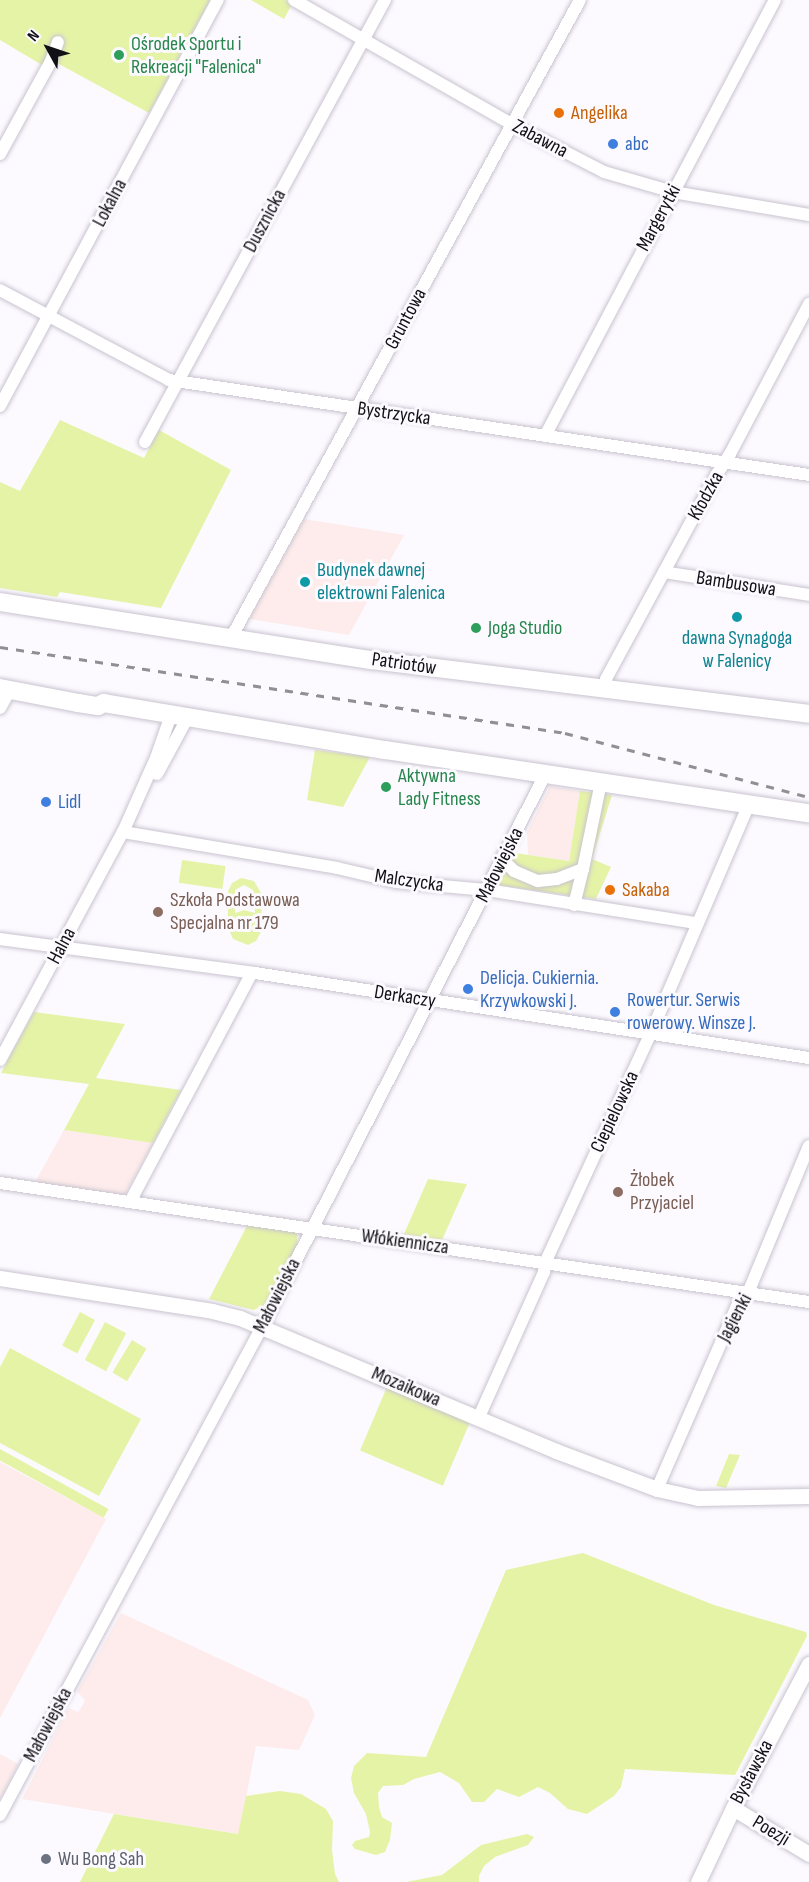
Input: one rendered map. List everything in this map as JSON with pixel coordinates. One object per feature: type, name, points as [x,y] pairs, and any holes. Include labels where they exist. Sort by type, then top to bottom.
[{"type":"main road","name":"Patriotów","points":[[0,602],[458,672],[809,714]]},
{"type":"main road","points":[[11,690],[62,691],[96,696],[104,703],[179,716],[809,813]]},
{"type":"street","name":"Lokalna","points":[[0,406],[218,0]]},
{"type":"street","name":"Zabawna","points":[[294,0],[513,125],[604,172],[673,192],[809,215]]},
{"type":"street","name":"Dusznicka","points":[[145,442],[385,0]]},
{"type":"street","name":"Gruntowa","points":[[231,638],[580,0]]},
{"type":"street","name":"Margerytki","points":[[545,436],[775,0]]},
{"type":"street","points":[[0,154],[58,42]]},
{"type":"street","name":"Bystrzycka","points":[[0,290],[162,378],[178,382],[809,476]]},
{"type":"street","name":"Kłodzka","points":[[604,688],[606,679],[663,572],[809,304]]},
{"type":"street","name":"Bambusowa","points":[[663,572],[809,595]]},
{"type":"street","points":[[0,708],[11,690]]},
{"type":"street","name":"Halna","points":[[123,831],[156,758],[179,716]]},
{"type":"street","name":"Halna","points":[[0,1060],[123,831],[179,716]]},
{"type":"street","name":"Małowiejska","points":[[0,1815],[263,1325],[546,773]]},
{"type":"street","points":[[574,905],[601,782]]},
{"type":"street","name":"Ciepielowska","points":[[478,1419],[544,1272],[545,1263],[650,1035],[696,923],[749,804]]},
{"type":"street","name":"Malczycka","points":[[123,831],[337,868],[397,882],[487,890],[696,923]]},
{"type":"street","points":[[503,860],[514,871],[538,881],[557,879],[583,869]]},
{"type":"street","name":"Derkaczy","points":[[0,939],[252,973],[809,1058]]},
{"type":"street","points":[[130,1202],[252,973]]},
{"type":"street","name":"Jagienki","points":[[657,1489],[741,1297],[748,1293],[809,1146]]},
{"type":"street","name":"Włókiennicza","points":[[0,1183],[809,1302]]},
{"type":"street","name":"Mozaikowa","points":[[0,1278],[212,1311],[263,1325],[478,1419],[657,1489],[698,1497],[809,1496]]},
{"type":"street","name":"Bysławska","points":[[698,1882],[733,1808],[809,1664]]},
{"type":"street","name":"Poezji","points":[[733,1808],[809,1854]]},
{"type":"shaded area","points":[[304,519],[404,535],[349,635],[249,619]]},
{"type":"shaded area","points":[[550,786],[580,791],[569,861],[528,855],[527,832]]},
{"type":"shaded area","points":[[64,1130],[153,1143],[124,1196],[35,1182]]},
{"type":"shaded area","points":[[0,1462],[106,1519],[0,1718]]},
{"type":"shaded area","points":[[121,1613],[308,1700],[315,1715],[299,1750],[256,1746],[239,1834],[22,1799],[67,1711],[70,1708],[78,1712],[83,1705],[85,1700],[77,1692]]},
{"type":"shaded area","points":[[0,1754],[18,1764],[0,1799]]},
{"type":"green space","name":"Ośrodek Sportu i Rekreacji \"Falenica\"","points":[[0,0],[210,0],[149,113],[57,63],[59,47],[56,41],[42,65],[0,40]]},
{"type":"green space","points":[[251,0],[285,0],[292,4],[284,19]]},
{"type":"green space","points":[[60,420],[144,458],[159,430],[231,470],[161,608],[60,592],[57,597],[0,588],[0,482],[20,491]]},
{"type":"green space","points":[[315,750],[370,757],[343,807],[307,800]]},
{"type":"green space","points":[[580,791],[612,795],[592,859],[611,867],[596,899],[498,885],[515,853],[569,861]]},
{"type":"green space","points":[[182,860],[226,866],[222,889],[179,883]]},
{"type":"green space","points":[[241,878],[254,881],[261,893],[262,930],[256,941],[248,945],[233,939],[228,928],[228,891],[232,883]],"holes":[[[244,885],[253,890],[255,913],[244,910],[235,913],[235,890]]]},
{"type":"green space","points":[[34,1012],[125,1024],[96,1078],[181,1090],[153,1143],[64,1130],[89,1084],[1,1073]]},
{"type":"green space","points":[[428,1179],[467,1184],[442,1240],[404,1234]]},
{"type":"green space","points":[[248,1224],[297,1231],[297,1247],[266,1304],[254,1310],[209,1299]]},
{"type":"green space","points":[[80,1312],[95,1320],[77,1354],[62,1346]]},
{"type":"green space","points":[[105,1322],[126,1333],[106,1371],[85,1360]]},
{"type":"green space","points":[[132,1340],[147,1349],[127,1381],[112,1373]]},
{"type":"green space","points":[[10,1348],[141,1419],[99,1496],[0,1443],[0,1367]]},
{"type":"green space","points":[[387,1387],[470,1422],[443,1486],[360,1451]]},
{"type":"green space","points":[[0,1449],[108,1509],[104,1518],[0,1460]]},
{"type":"green space","points":[[729,1454],[740,1455],[726,1488],[716,1486]]},
{"type":"green space","points":[[583,1553],[714,1605],[806,1632],[807,1636],[735,1775],[625,1769],[621,1787],[614,1796],[587,1814],[568,1809],[550,1793],[538,1787],[519,1797],[497,1789],[484,1802],[472,1802],[459,1783],[440,1772],[414,1779],[403,1785],[383,1786],[378,1793],[379,1807],[382,1817],[392,1823],[390,1840],[385,1852],[376,1855],[355,1849],[352,1845],[355,1841],[369,1837],[370,1832],[366,1814],[354,1793],[351,1778],[354,1766],[367,1753],[426,1757],[506,1570]]},
{"type":"green space","points":[[280,1791],[301,1794],[326,1809],[333,1821],[332,1850],[335,1874],[339,1882],[80,1882],[114,1814],[238,1834],[246,1796]]},
{"type":"green space","points":[[527,1834],[534,1837],[528,1845],[495,1857],[484,1866],[479,1882],[406,1882],[442,1875],[481,1845]]},
{"type":"railway","points":[[0,647],[565,733],[809,797]]},
{"type":"place","name":"Ośrodek Sportu i Rekreacji \"Falenica\"","points":[[119,55]]},
{"type":"place","name":"Angelika","points":[[559,113]]},
{"type":"place","name":"abc","points":[[613,144]]},
{"type":"place","name":"Budynek dawnej elektrowni Falenica","points":[[305,582]]},
{"type":"place","name":"dawna Synagoga w Falenicy","points":[[737,617]]},
{"type":"place","name":"Joga Studio","points":[[476,628]]},
{"type":"place","name":"Aktywna Lady Fitness","points":[[386,787]]},
{"type":"place","name":"Lidl","points":[[46,802]]},
{"type":"place","name":"Sakaba","points":[[610,890]]},
{"type":"place","name":"Szkoła Podstawowa Specjalna nr 179","points":[[158,912]]},
{"type":"place","name":"Delicja. Cukiernia. Krzywkowski J.","points":[[468,989]]},
{"type":"place","name":"Rowertur. Serwis rowerowy. Winsze J.","points":[[615,1012]]},
{"type":"place","name":"Żłobek Przyjaciel","points":[[618,1192]]},
{"type":"place","name":"Wu Bong Sah","points":[[46,1859]]}]
